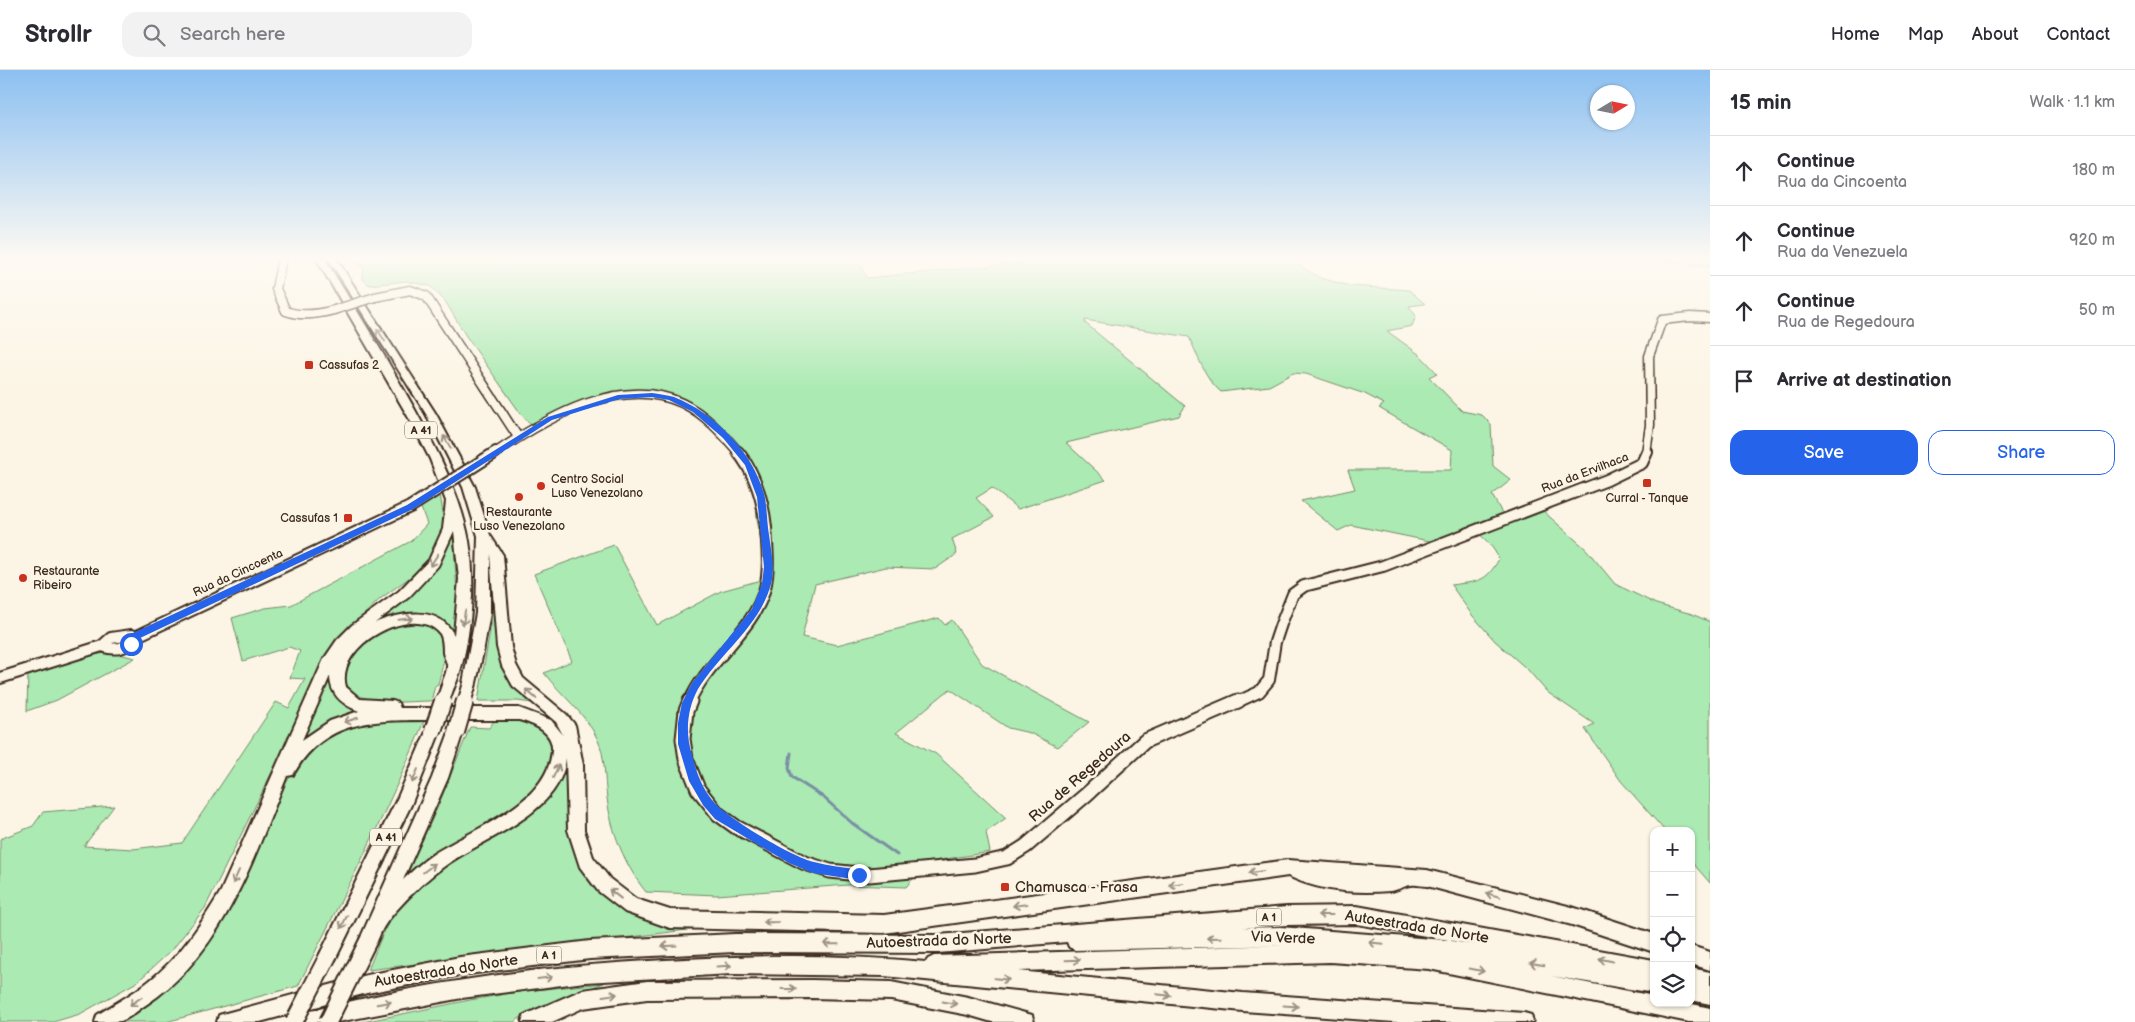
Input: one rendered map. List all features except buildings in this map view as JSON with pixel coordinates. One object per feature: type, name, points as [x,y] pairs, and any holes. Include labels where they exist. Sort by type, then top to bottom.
[{"type":"highway","name":"A 41","points":[[294,1022],[404,800],[433,731],[454,668],[463,625],[466,584],[461,535],[452,501],[432,452],[412,413],[346,302]]},
{"type":"highway","name":"A 41","points":[[328,1022],[369,939],[440,778],[470,684],[482,627],[484,600],[482,557],[484,536],[469,487],[448,445],[360,302]]},
{"type":"highway","points":[[104,1022],[156,987],[189,956],[227,897],[329,663],[342,644],[357,629],[404,594],[434,562],[449,529],[452,501]]},
{"type":"highway","points":[[484,536],[497,555],[504,647],[509,666],[518,682],[561,718],[570,729],[576,830],[586,861],[604,885],[631,906],[670,919],[884,924],[1288,868],[1314,880],[1370,884],[1427,878],[1572,916],[1650,942]]},
{"type":"highway","points":[[454,668],[450,657],[450,640],[443,629],[429,620],[413,618],[380,626],[362,636],[348,647],[339,663],[336,677],[340,691],[349,701],[362,705],[380,707],[522,707],[545,713],[557,721],[572,742]]},
{"type":"highway","points":[[256,832],[270,809],[292,760],[330,728],[355,718],[408,714],[519,714],[540,720],[550,727],[559,742],[561,760],[554,778],[540,796],[492,829],[437,861],[416,877],[377,921]]},
{"type":"highway","name":"Autoestrada do Norte","points":[[226,1022],[367,984],[460,966],[590,950],[735,943],[938,944],[1287,916],[1357,915],[1650,969]]},
{"type":"highway","name":"Via Verde","points":[[938,944],[1280,936],[1445,949],[1650,983]]},
{"type":"highway","name":"Via Verde","points":[[884,967],[1330,953],[1429,960],[1710,1017]]},
{"type":"highway","points":[[1695,956],[1710,961]]},
{"type":"highway","name":"Autoestrada do Norte","points":[[303,1022],[352,1009],[462,989],[585,973],[732,965],[884,967],[1243,1002],[1524,1022]]},
{"type":"highway","points":[[1695,978],[1710,981]]},
{"type":"highway","points":[[531,1022],[582,1000],[647,990],[765,989],[891,991],[968,1006],[1025,1022]]},
{"type":"highway","points":[[1695,992],[1710,995]]},
{"type":"street","points":[[282,302],[286,311],[293,314],[317,314],[358,302]]},
{"type":"street","points":[[430,302],[518,438]]},
{"type":"street","name":"Rua da Ervilhaca","points":[[1383,566],[1607,480],[1642,463],[1646,457],[1650,418],[1648,357],[1662,320],[1690,317],[1710,318]]},
{"type":"street","name":"Rua da Cincoenta","points":[[135,637],[112,637],[105,640],[102,646],[105,648],[127,646],[135,637],[410,507],[550,418],[608,399],[634,395],[661,396],[677,401],[696,411],[726,437],[748,464],[756,481],[764,515],[768,567],[762,598],[748,621],[726,645],[696,686],[687,703],[683,723],[683,744],[694,781],[707,802],[719,815],[782,854]]},
{"type":"street","name":"Rua de Regedoura","points":[[782,854],[813,867],[859,875],[985,863],[1006,858],[1028,844],[1092,789],[1139,744],[1166,730],[1250,697],[1265,687],[1274,670],[1274,644],[1293,594],[1297,589],[1383,566]]},
{"type":"street","points":[[0,678],[102,646]]},
{"type":"green space","points":[[446,302],[1423,302],[1425,304],[1409,306],[1416,316],[1412,326],[1387,331],[1420,355],[1437,373],[1429,377],[1462,411],[1482,415],[1491,424],[1493,466],[1511,480],[1492,495],[1502,513],[1511,519],[1521,513],[1543,511],[1586,549],[1615,584],[1656,604],[1692,614],[1710,622],[1710,883],[1695,866],[1695,827],[1661,827],[1621,781],[1585,729],[1594,724],[1547,692],[1528,670],[1495,641],[1472,615],[1451,585],[1480,580],[1494,567],[1499,559],[1484,539],[1472,529],[1434,542],[1351,525],[1338,531],[1301,501],[1355,489],[1348,470],[1451,470],[1452,450],[1379,408],[1384,404],[1365,394],[1306,374],[1293,373],[1269,386],[1221,392],[1206,374],[1189,337],[1085,320],[1085,323],[1185,406],[1179,416],[1066,443],[1106,480],[1018,509],[992,488],[976,498],[994,517],[952,539],[957,554],[935,569],[886,567],[815,584],[802,637],[837,645],[939,618],[945,625],[952,620],[982,664],[1089,722],[1058,747],[1030,733],[1008,728],[950,689],[896,733],[936,754],[1006,818],[986,832],[990,852],[927,862],[906,887],[848,885],[717,895],[646,892],[625,860],[612,823],[602,752],[597,738],[586,720],[544,673],[572,661],[534,574],[614,545],[657,625],[721,591],[761,580],[763,555],[755,493],[746,452],[731,435],[691,402],[659,391],[579,403],[530,424],[466,336]]},
{"type":"green space","points":[[440,493],[445,528],[433,555],[413,575],[380,599],[336,642],[205,908],[172,950],[137,982],[80,1014],[53,1022],[0,1022],[0,839],[33,826],[43,812],[114,806],[84,846],[133,849],[182,843],[276,702],[289,708],[305,679],[290,678],[300,651],[289,647],[243,661],[232,618],[265,608],[291,605],[411,541],[427,524],[420,505]]},
{"type":"green space","points":[[453,529],[457,594],[453,633],[445,624],[426,616],[405,618],[372,626],[408,593]]},
{"type":"green space","points":[[493,583],[500,646],[533,701],[532,703],[478,701],[491,625]]},
{"type":"green space","points":[[403,623],[431,627],[439,632],[443,639],[445,648],[444,658],[438,684],[435,686],[431,701],[381,701],[365,698],[354,693],[348,686],[345,678],[345,670],[353,653],[371,635]]},
{"type":"green space","points":[[111,652],[135,658],[57,700],[27,711],[28,672],[72,659]]},
{"type":"green space","points":[[332,672],[333,686],[338,697],[360,710],[298,748]]},
{"type":"green space","points":[[496,718],[515,718],[544,728],[555,749],[543,785],[509,811],[448,847],[403,883],[439,804],[470,727],[489,728]]},
{"type":"green space","points":[[381,719],[424,721],[380,822],[298,986],[166,1022],[120,1022],[168,987],[196,958],[220,926],[240,890],[280,795],[305,754],[320,740],[334,732],[357,724]]},
{"type":"green space","points":[[567,758],[585,873],[664,923],[695,929],[368,970],[383,933],[398,906],[418,884],[547,797],[558,783]]},
{"type":"green space","points":[[604,983],[534,1009],[514,1022],[363,1022],[525,991]]},
{"type":"waterway","points":[[791,753],[789,768],[792,777],[823,797],[852,823],[897,855]]},
{"type":"place","name":"Cassufas 2","points":[[309,365]]},
{"type":"place","name":"Curral - Tanque","points":[[1647,483]]},
{"type":"place","name":"Centro Social Luso Venezolano","points":[[541,486]]},
{"type":"place","name":"Restaurante Luso Venezolano","points":[[519,497]]},
{"type":"place","name":"Cassufas 1","points":[[348,518]]},
{"type":"place","name":"Restaurante Ribeiro","points":[[23,578]]},
{"type":"place","name":"Chamusca - Frasa","points":[[1005,887]]},
{"type":"route","points":[[131,644],[135,637],[410,507],[550,418],[618,397],[652,395],[671,398],[696,411],[726,437],[748,464],[761,497],[768,567],[762,598],[755,610],[696,686],[687,703],[683,723],[683,744],[694,781],[707,802],[719,815],[735,827],[792,860],[813,867],[859,875]]}]
